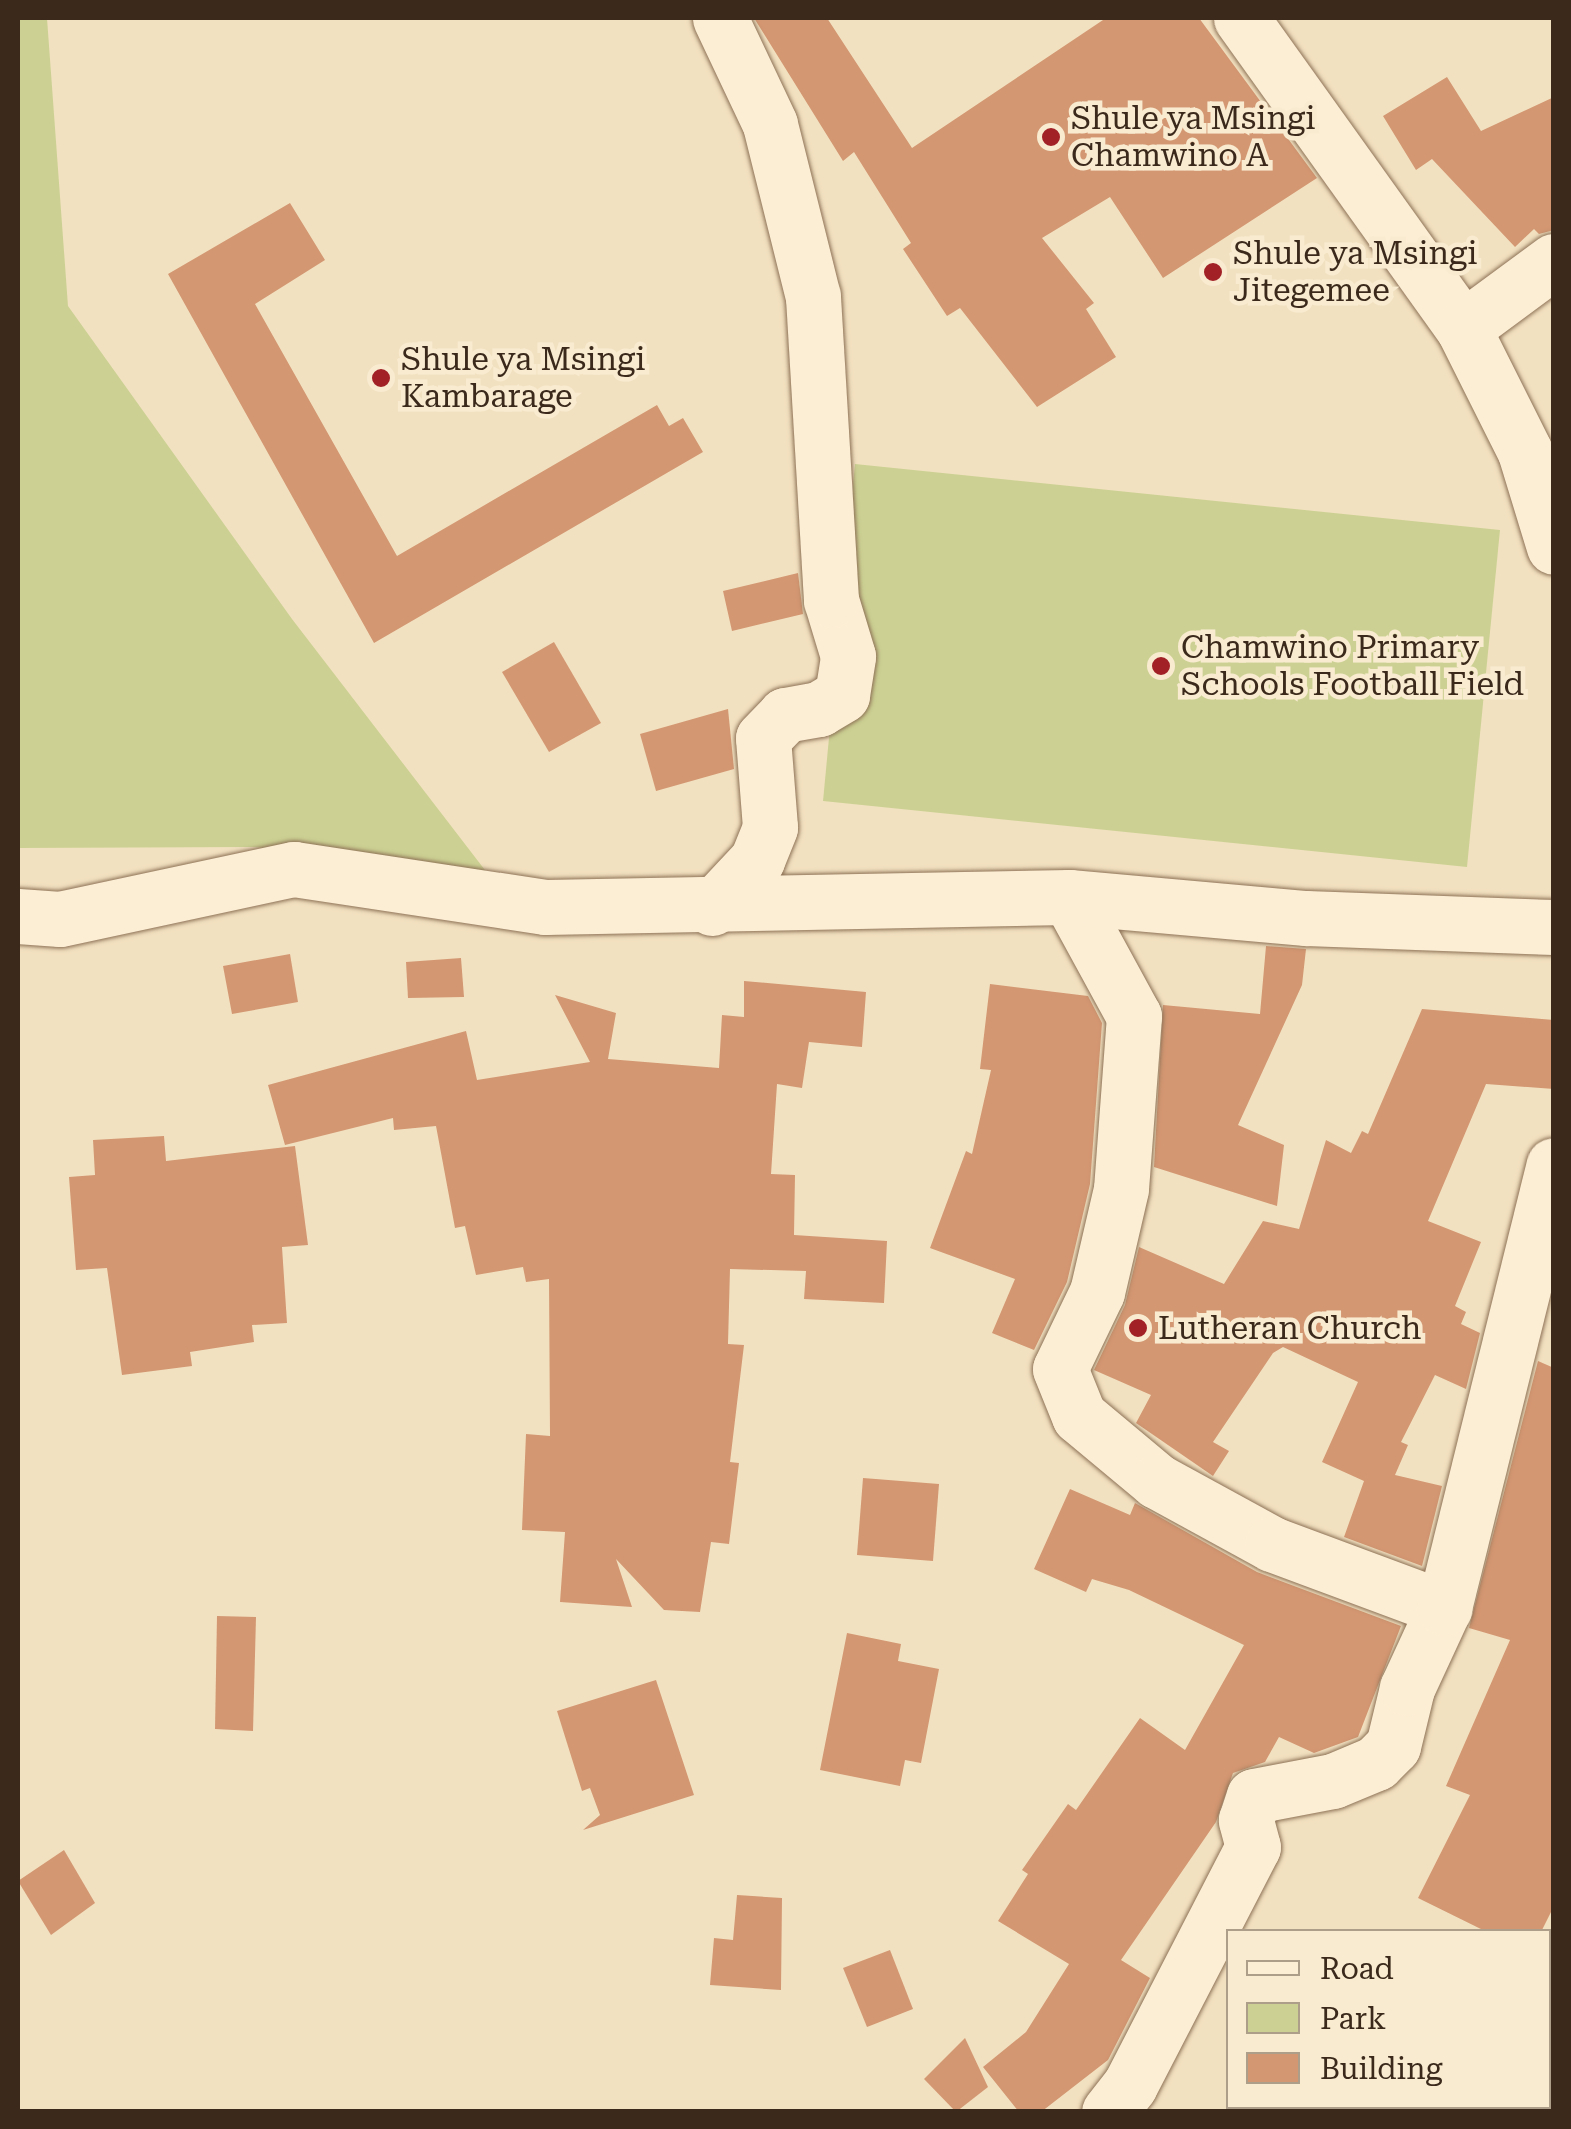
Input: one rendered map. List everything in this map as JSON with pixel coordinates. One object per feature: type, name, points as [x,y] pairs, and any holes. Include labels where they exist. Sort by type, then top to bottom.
[{"type":"street","points":[[712,908],[757,860],[770,827],[763,738],[785,715],[819,709],[842,695],[848,656],[831,600],[814,297],[770,124],[720,18]]},
{"type":"street","points":[[1240,18],[1463,328],[1525,452],[1554,548]]},
{"type":"street","points":[[1463,328],[1554,261]]},
{"type":"street","points":[[18,916],[60,919],[294,869],[545,908],[712,908],[795,900],[1070,897],[1306,918],[1554,926]]},
{"type":"street","points":[[1070,897],[1134,1016],[1121,1189],[1096,1292],[1060,1369],[1079,1416],[1157,1481],[1272,1544],[1444,1608]]},
{"type":"street","points":[[1110,2112],[1130,2085],[1253,1847],[1246,1820],[1254,1796],[1333,1780],[1376,1763],[1394,1746],[1407,1688],[1444,1608],[1554,1165]]},
{"type":"green space","points":[[18,18],[47,18],[68,306],[292,619],[488,874],[254,847],[18,848]]},
{"type":"green space","name":"Chamwino Primary Schools Football Field","points":[[855,464],[1500,530],[1467,867],[823,801]]},
{"type":"building","points":[[754,18],[827,18],[912,148],[1106,18],[1199,18],[1317,178],[1163,278],[1110,197],[1042,238],[1094,303],[1086,309],[1116,357],[1037,407],[960,308],[947,316],[903,249],[911,243],[854,152],[843,161]]},
{"type":"building","points":[[1447,77],[1481,131],[1554,97],[1554,230],[1539,234],[1534,229],[1515,247],[1432,159],[1416,170],[1383,116]]},
{"type":"building","points":[[290,203],[325,260],[255,304],[397,556],[657,405],[669,426],[683,418],[703,452],[374,643],[168,274]]},
{"type":"building","points":[[798,573],[803,614],[732,631],[723,591]]},
{"type":"building","points":[[554,642],[601,723],[549,752],[502,672]]},
{"type":"building","points":[[728,709],[734,769],[656,791],[640,734]]},
{"type":"building","points":[[1266,946],[1306,949],[1302,985],[1238,1125],[1284,1145],[1277,1206],[1154,1167],[1163,1005],[1260,1014]]},
{"type":"building","points":[[290,954],[298,1002],[232,1014],[223,966]]},
{"type":"building","points":[[461,958],[464,997],[408,998],[406,962]]},
{"type":"building","points":[[744,981],[866,992],[862,1047],[809,1042],[802,1088],[777,1084],[771,1174],[795,1175],[794,1235],[887,1241],[884,1303],[804,1299],[806,1271],[730,1269],[728,1344],[744,1345],[730,1462],[739,1463],[729,1544],[711,1542],[700,1612],[664,1610],[616,1559],[632,1607],[560,1602],[565,1532],[522,1530],[526,1434],[550,1436],[549,1279],[526,1282],[523,1267],[476,1275],[465,1226],[455,1228],[436,1126],[394,1130],[393,1118],[285,1145],[268,1085],[466,1031],[477,1080],[590,1062],[555,995],[616,1013],[608,1059],[719,1068],[722,1015],[744,1017]]},
{"type":"building","points":[[990,984],[1088,996],[1102,1023],[1090,1184],[1067,1282],[1034,1350],[992,1333],[1015,1279],[930,1248],[966,1151],[972,1154],[991,1070],[980,1069]]},
{"type":"building","points":[[1422,1009],[1554,1020],[1554,1089],[1486,1084],[1428,1221],[1481,1242],[1455,1306],[1466,1312],[1461,1324],[1480,1333],[1466,1389],[1435,1375],[1401,1442],[1408,1445],[1395,1475],[1442,1486],[1422,1566],[1344,1537],[1364,1481],[1322,1462],[1358,1382],[1283,1347],[1273,1353],[1213,1442],[1229,1451],[1213,1476],[1136,1423],[1151,1395],[1094,1370],[1125,1305],[1139,1247],[1224,1284],[1263,1221],[1299,1229],[1326,1140],[1351,1153],[1362,1131],[1368,1134]]},
{"type":"building","points":[[164,1136],[166,1161],[295,1146],[308,1245],[282,1247],[287,1323],[252,1325],[254,1342],[190,1352],[192,1366],[122,1375],[107,1268],[76,1270],[69,1177],[95,1175],[93,1140]]},
{"type":"building","points":[[1538,1361],[1554,1368],[1554,1906],[1542,1929],[1481,1929],[1418,1898],[1470,1795],[1446,1786],[1510,1640],[1469,1628]]},
{"type":"building","points":[[863,1478],[939,1484],[933,1561],[857,1555]]},
{"type":"building","points":[[1070,1489],[1130,1515],[1135,1503],[1257,1572],[1401,1626],[1358,1737],[1314,1753],[1279,1737],[1265,1762],[1233,1773],[1216,1822],[1121,1960],[1150,1978],[1108,2060],[1041,2112],[1019,2112],[983,2067],[1026,2032],[1069,1964],[998,1921],[1028,1874],[1022,1870],[1068,1804],[1076,1810],[1140,1718],[1185,1750],[1244,1645],[1129,1590],[1092,1579],[1086,1592],[1034,1569]]},
{"type":"building","points":[[217,1616],[256,1617],[253,1731],[215,1729]]},
{"type":"building","points":[[847,1633],[901,1644],[898,1661],[939,1669],[921,1763],[905,1760],[900,1786],[820,1770]]},
{"type":"building","points":[[656,1680],[694,1795],[583,1830],[600,1815],[590,1788],[582,1791],[557,1711]]},
{"type":"building","points":[[64,1850],[95,1903],[51,1935],[18,1881]]},
{"type":"building","points":[[737,1895],[782,1898],[781,1990],[710,1985],[714,1938],[733,1940]]},
{"type":"building","points":[[890,1950],[913,2009],[867,2027],[843,1968]]},
{"type":"building","points":[[965,2038],[988,2087],[956,2112],[924,2079]]},
{"type":"place","name":"Shule ya Msingi Chamwino A","points":[[1051,137]]},
{"type":"place","name":"Shule ya Msingi Jitegemee","points":[[1213,272]]},
{"type":"place","name":"Shule ya Msingi Kambarage","points":[[381,378]]},
{"type":"place","name":"Chamwino Primary Schools Football Field","points":[[1161,666]]},
{"type":"place","name":"Lutheran Church","points":[[1138,1328]]}]
